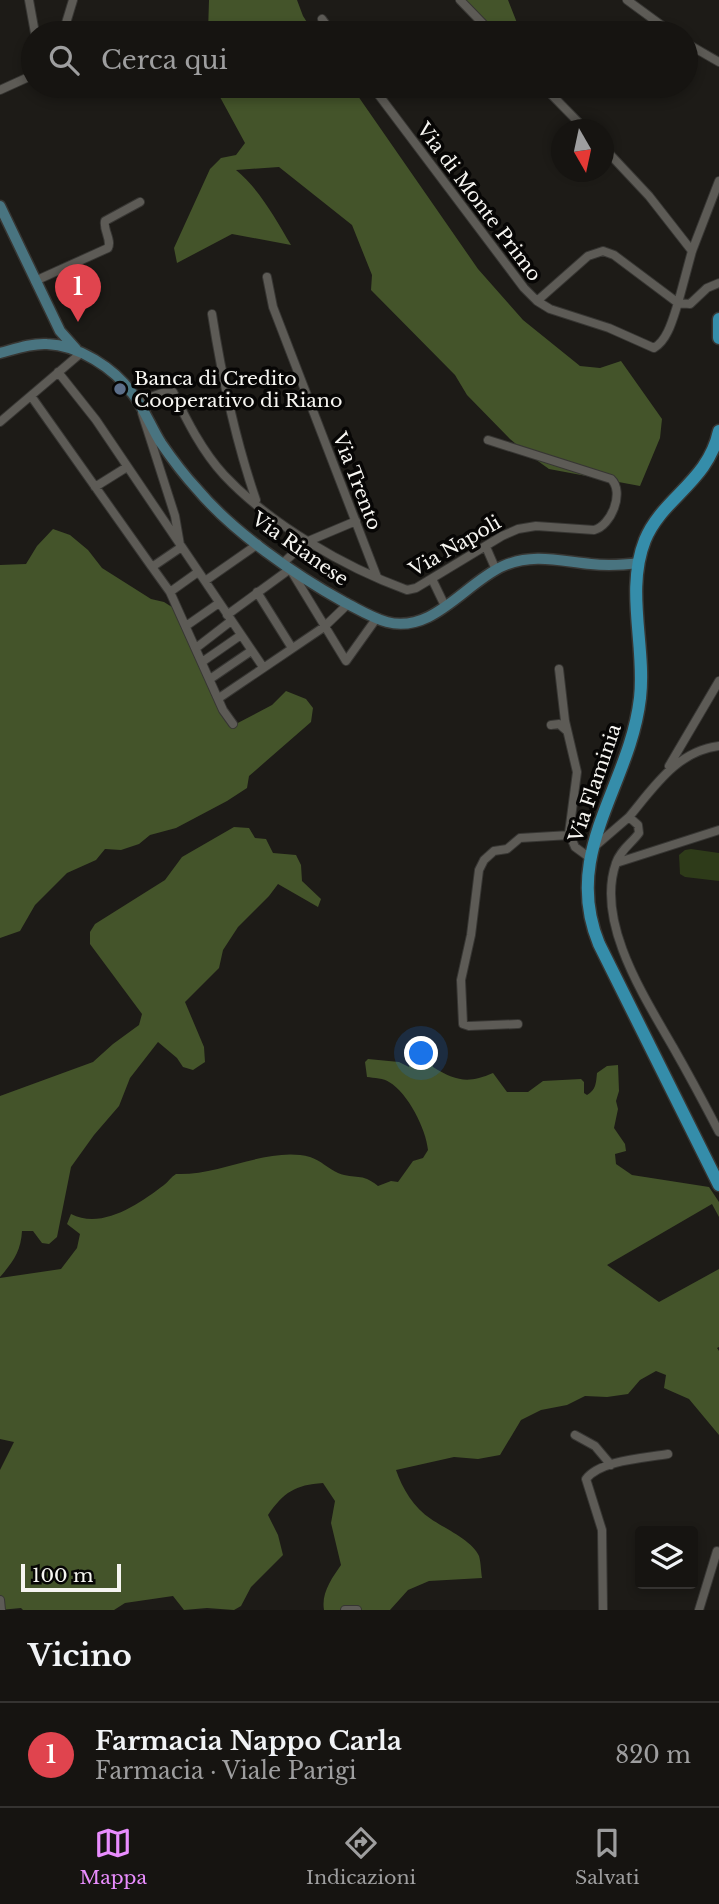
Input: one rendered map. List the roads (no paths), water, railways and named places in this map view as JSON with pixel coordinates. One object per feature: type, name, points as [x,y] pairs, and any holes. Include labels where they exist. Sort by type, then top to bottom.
[{"type":"main road","points":[[0,206],[61,334],[81,353]]},
{"type":"main road","points":[[719,319],[719,338]]},
{"type":"main road","name":"Via Rianese","points":[[0,353],[44,344],[60,346],[81,353],[117,377],[139,404],[163,445],[198,491],[286,566],[348,604],[391,623],[407,624],[424,619],[496,570],[520,561],[537,558],[599,565],[639,563]]},
{"type":"main road","name":"Via Flaminia","points":[[719,431],[701,471],[650,530],[639,563],[637,583],[642,673],[638,714],[590,854],[587,881],[588,906],[599,944],[719,1185]]},
{"type":"street","points":[[29,0],[33,21]]},
{"type":"street","points":[[67,21],[73,0]]},
{"type":"street","points":[[460,0],[480,21]]},
{"type":"street","points":[[627,0],[656,21]]},
{"type":"street","points":[[698,50],[719,62]]},
{"type":"street","points":[[0,90],[21,80]]},
{"type":"street","name":"Via di Monte Primo","points":[[381,98],[524,288],[537,301],[556,311],[602,325],[655,348],[670,326],[678,303],[614,255],[603,251],[588,257],[537,301]]},
{"type":"street","points":[[555,98],[575,119]]},
{"type":"street","points":[[614,159],[649,196],[692,251]]},
{"type":"street","points":[[719,181],[692,251],[678,303],[690,304],[707,288],[719,284]]},
{"type":"street","points":[[35,281],[107,249],[110,244],[105,221],[140,202]]},
{"type":"street","name":"Via Trento","points":[[267,277],[273,307],[377,577]]},
{"type":"street","points":[[212,314],[236,441],[257,503]]},
{"type":"street","points":[[0,422],[81,353]]},
{"type":"street","points":[[58,372],[96,420],[180,548],[263,667]]},
{"type":"street","name":"Via Napoli","points":[[139,404],[167,391],[173,392],[186,420],[219,469],[257,503],[306,542],[410,590],[506,534],[530,526],[599,529],[610,519],[618,490],[614,480],[488,440]]},
{"type":"street","points":[[31,396],[170,592],[223,710],[233,724]]},
{"type":"street","points":[[139,404],[148,438],[174,510],[180,548]]},
{"type":"street","points":[[95,487],[127,467]]},
{"type":"street","points":[[196,648],[286,566],[306,542],[356,521]]},
{"type":"street","points":[[205,581],[258,544]]},
{"type":"street","points":[[486,547],[496,570]]},
{"type":"street","points":[[152,567],[180,548]]},
{"type":"street","points":[[286,566],[346,661],[376,618]]},
{"type":"street","points":[[170,592],[198,572]]},
{"type":"street","points":[[432,579],[445,606]]},
{"type":"street","points":[[257,592],[292,648]]},
{"type":"street","points":[[186,625],[219,603]]},
{"type":"street","points":[[219,698],[324,628],[348,604]]},
{"type":"street","points":[[202,662],[241,635]]},
{"type":"street","points":[[210,679],[251,651]]},
{"type":"street","points":[[559,669],[577,778],[570,835],[575,847],[590,854],[629,817],[664,775],[719,681]]},
{"type":"street","points":[[551,725],[559,724],[569,734]]},
{"type":"street","points":[[664,775],[688,756],[702,749],[719,746]]},
{"type":"street","points":[[629,817],[638,825],[639,834],[624,848],[616,863],[612,882],[612,904],[632,974],[719,1132]]},
{"type":"street","points":[[616,863],[719,830]]},
{"type":"street","points":[[518,1024],[469,1026],[463,1024],[461,1018],[461,981],[471,935],[479,870],[484,860],[494,851],[507,849],[520,838],[570,835]]},
{"type":"street","points":[[575,1435],[595,1446],[611,1465]]},
{"type":"street","points":[[603,1610],[601,1527],[586,1483],[588,1476],[611,1465],[668,1454]]},
{"type":"street","points":[[699,1610],[717,1551]]},
{"type":"street","points":[[0,1600],[1,1610]]},
{"type":"street","points":[[345,1610],[358,1610]]},
{"type":"place","name":"Farmacia Nappo Carla","points":[[78,322]]},
{"type":"place","name":"Banca di Credito Cooperativo di Riano","points":[[120,389]]}]
